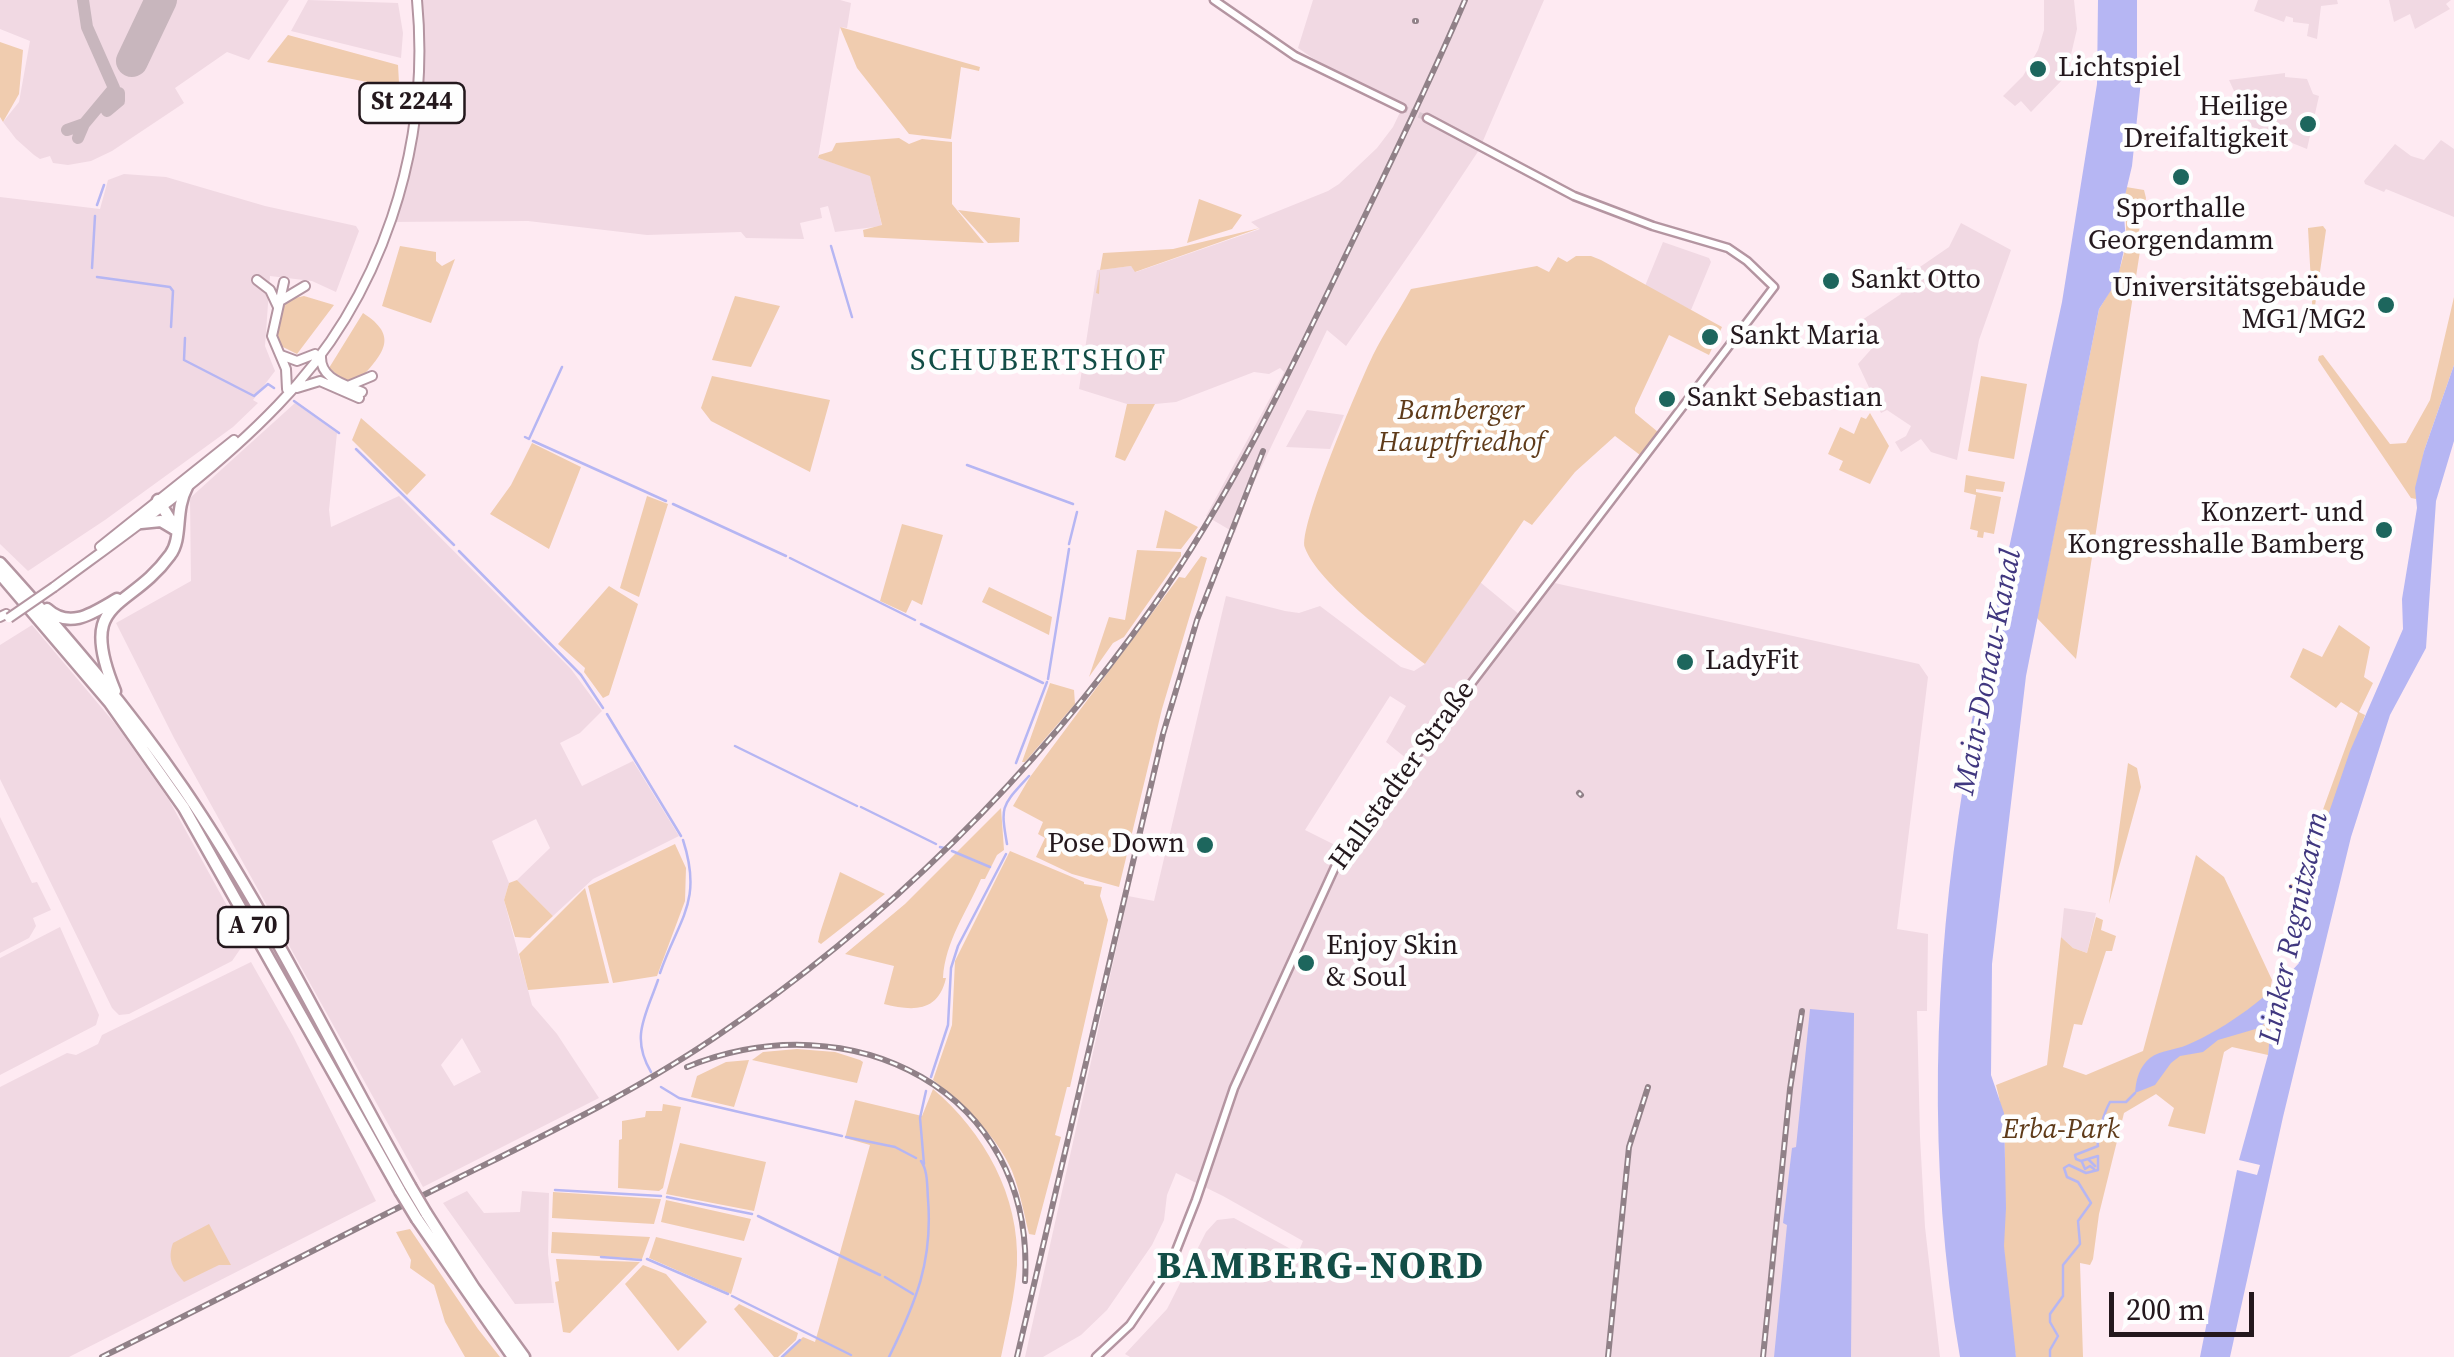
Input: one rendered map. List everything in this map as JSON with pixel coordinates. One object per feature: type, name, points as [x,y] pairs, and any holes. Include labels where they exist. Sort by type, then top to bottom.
[{"type":"highway","points":[[119,701],[100,646],[106,619],[115,603],[170,555],[177,540],[179,504],[187,487]]},
{"type":"highway","points":[[160,503],[176,530]]},
{"type":"highway","points":[[141,523],[162,521],[176,530]]},
{"type":"highway","name":"A 70","points":[[0,563],[119,701],[182,786],[224,853],[367,1123],[370,1142],[405,1189],[512,1357]]},
{"type":"highway","name":"A 70","points":[[0,576],[110,703],[184,808],[367,1123],[382,1136],[405,1189]]},
{"type":"highway","points":[[28,594],[54,615],[72,620],[126,594]]},
{"type":"highway","name":"A 70","points":[[422,1216],[524,1357]]},
{"type":"main road","name":"St 2244","points":[[4,618],[141,523],[160,503],[187,487],[259,424],[318,354],[342,318],[380,243],[394,204],[410,118],[414,0]]},
{"type":"main road","points":[[1214,0],[1295,56],[1402,108]]},
{"type":"main road","name":"Hallstadter Straße","points":[[1096,1357],[1144,1306],[1176,1253],[1234,1088],[1340,854],[1774,287],[1728,248],[1653,226],[1574,196],[1427,118]]},
{"type":"main road","points":[[257,280],[279,304]]},
{"type":"main road","points":[[277,352],[297,361],[318,354],[326,374],[361,396],[320,381],[290,389],[286,369],[277,352],[272,336],[284,282]]},
{"type":"main road","points":[[279,304],[305,286]]},
{"type":"main road","points":[[348,386],[372,376]]},
{"type":"main road","name":"St 2244","points":[[52,585],[160,503],[290,389]]},
{"type":"shaded area","points":[[0,0],[289,0],[249,60],[227,52],[175,88],[184,103],[112,151],[91,161],[68,165],[53,163],[50,156],[40,159],[3,122],[19,102],[30,41],[0,29]]},
{"type":"shaded area","points":[[308,0],[398,3],[403,33],[401,58],[291,31]]},
{"type":"shaded area","points":[[415,0],[851,3],[847,28],[840,27],[818,158],[870,175],[882,226],[835,232],[828,206],[820,208],[822,218],[800,223],[804,239],[746,238],[741,232],[647,235],[528,221],[386,222],[413,118]]},
{"type":"shaded area","points":[[1313,0],[1544,0],[1479,150],[1346,346],[1327,330],[1249,493],[1235,533],[1206,516],[1284,372],[1280,368],[1269,374],[1254,372],[1176,402],[1127,404],[1079,389],[1097,270],[1131,266],[1136,272],[1260,229],[1251,222],[1339,184],[1393,127],[1404,104],[1327,68],[1298,48]]},
{"type":"shaded area","points":[[2044,0],[2074,0],[2077,29],[2066,76],[2031,112],[2021,101],[2015,106],[2003,96],[2023,76],[2038,50],[2044,30]]},
{"type":"shaded area","points":[[2258,0],[2337,0],[2338,4],[2321,6],[2317,39],[2307,36],[2309,24],[2293,22],[2293,18],[2286,16],[2284,22],[2254,11]]},
{"type":"shaded area","points":[[2389,0],[2451,0],[2446,4],[2450,9],[2415,29],[2410,14],[2394,22]]},
{"type":"shaded area","points":[[2285,73],[2285,77],[2307,79],[2313,94],[2319,96],[2307,149],[2250,126],[2229,80]]},
{"type":"shaded area","points":[[2441,140],[2454,149],[2454,217],[2365,184],[2395,144],[2424,160]]},
{"type":"shaded area","points":[[124,174],[166,177],[265,206],[356,226],[359,231],[336,292],[312,281],[270,276],[265,346],[275,371],[253,400],[258,403],[233,427],[28,571],[0,544],[0,197],[100,209],[108,180]]},
{"type":"shaded area","points":[[1961,223],[2011,250],[1979,340],[1957,460],[1931,452],[1921,439],[1901,452],[1895,442],[1906,436],[1911,426],[1887,410],[1881,413],[1858,364],[1875,345],[1859,322],[1901,294],[1897,267],[1917,269],[1949,247]]},
{"type":"shaded area","points":[[1663,242],[1711,262],[1691,310],[1645,286]]},
{"type":"shaded area","points":[[295,403],[337,433],[329,510],[331,527],[399,496],[571,669],[602,711],[580,733],[560,743],[582,786],[633,761],[679,836],[593,879],[553,916],[517,880],[550,848],[536,819],[492,841],[509,883],[504,900],[532,1005],[557,1034],[599,1098],[423,1187],[174,738],[116,623],[191,581],[190,498]],"holes":[[[462,1038],[481,1072],[454,1086],[441,1065]]]},
{"type":"shaded area","points":[[1307,410],[1344,415],[1330,449],[1286,447]]},
{"type":"shaded area","points":[[1480,582],[1526,620],[1555,583],[1919,664],[1928,677],[1897,929],[1928,934],[1927,1011],[1917,1011],[1920,1137],[1925,1227],[1940,1357],[1130,1357],[1125,1354],[1167,1309],[1206,1232],[1217,1220],[1234,1218],[1298,1253],[1303,1241],[1176,1173],[1167,1195],[1164,1220],[1152,1245],[1107,1310],[1081,1335],[1043,1357],[1025,1357],[1128,896],[1154,901],[1226,596],[1299,613],[1320,606],[1401,667],[1414,671],[1425,664]],"holes":[[[1390,696],[1406,706],[1386,742],[1412,763],[1345,850],[1305,830]]]},
{"type":"shaded area","points":[[32,625],[117,726],[169,800],[248,944],[232,961],[129,1014],[119,1015],[112,1008],[0,779],[0,645]]},
{"type":"shaded area","points":[[0,817],[32,883],[37,882],[51,910],[33,918],[36,926],[29,938],[0,953]]},
{"type":"shaded area","points":[[2064,908],[2096,913],[2087,953],[2073,948],[2061,937]]},
{"type":"shaded area","points":[[60,927],[99,1015],[96,1025],[0,1075],[0,958]]},
{"type":"shaded area","points":[[251,962],[376,1201],[69,1357],[0,1357],[0,1087],[67,1053],[76,1055],[98,1044],[102,1035]]},
{"type":"shaded area","points":[[467,1191],[484,1213],[520,1212],[522,1191],[549,1193],[548,1254],[554,1303],[515,1304],[443,1203]]},
{"type":"green space","points":[[840,27],[980,67],[979,71],[961,67],[951,139],[909,134],[857,68]]},
{"type":"green space","points":[[288,35],[398,65],[399,83],[389,112],[363,108],[367,82],[267,62]]},
{"type":"green space","points":[[0,42],[23,50],[19,94],[3,122],[0,117]]},
{"type":"green space","points":[[899,138],[909,144],[922,139],[952,142],[952,204],[984,243],[864,237],[863,230],[882,225],[870,176],[818,158],[819,155],[832,151],[836,143]]},
{"type":"green space","points":[[2126,187],[2144,190],[2139,231],[2143,232],[2076,659],[2037,618],[2099,309],[2121,265],[2126,235]]},
{"type":"green space","points":[[1199,199],[1242,215],[1232,229],[1187,243]]},
{"type":"green space","points":[[958,210],[1020,218],[1019,242],[988,243]]},
{"type":"green space","points":[[2323,226],[2326,230],[2313,320],[2308,228]]},
{"type":"green space","points":[[1260,228],[1135,272],[1131,266],[1100,270],[1103,253],[1173,249]]},
{"type":"green space","points":[[400,246],[436,252],[436,261],[442,266],[455,259],[431,323],[382,306]]},
{"type":"green space","name":"Bamberger Hauptfriedhof","points":[[1576,256],[1601,260],[1722,327],[1709,355],[1669,335],[1635,408],[1635,413],[1658,432],[1640,455],[1615,436],[1575,472],[1532,525],[1524,520],[1425,664],[1358,610],[1313,562],[1305,548],[1305,535],[1320,486],[1373,355],[1411,289],[1537,266],[1549,272],[1558,257],[1567,262]]},
{"type":"green space","points":[[304,296],[334,305],[297,354],[279,345],[277,330],[286,300]]},
{"type":"green space","points":[[735,296],[780,306],[751,367],[712,360]]},
{"type":"green space","points":[[2454,297],[2454,365],[2424,451],[2416,499],[2411,498],[2318,360],[2323,355],[2390,444],[2406,443],[2430,400]]},
{"type":"green space","points":[[363,313],[381,329],[384,345],[360,379],[346,382],[329,368]]},
{"type":"green space","points":[[712,376],[830,400],[810,472],[711,421],[701,408]]},
{"type":"green space","points":[[1981,376],[2027,384],[2014,459],[1968,451]]},
{"type":"green space","points":[[1127,404],[1155,404],[1125,461],[1115,457]]},
{"type":"green space","points":[[1870,413],[1889,446],[1870,484],[1839,470],[1843,461],[1828,454],[1840,427],[1854,434],[1861,417],[1866,419]]},
{"type":"green space","points":[[361,418],[426,475],[407,495],[352,440]]},
{"type":"green space","points":[[532,443],[581,467],[549,549],[490,514],[511,485]]},
{"type":"green space","points":[[1966,475],[2005,482],[2003,492],[1976,489],[2001,497],[1994,534],[1984,532],[1983,538],[1977,537],[1978,531],[1970,529],[1976,495],[1964,492]]},
{"type":"green space","points":[[647,496],[668,504],[639,597],[620,588]]},
{"type":"green space","points":[[1165,510],[1198,527],[1181,549],[1156,548]]},
{"type":"green space","points":[[902,524],[943,535],[922,605],[912,600],[906,613],[880,601]]},
{"type":"green space","points":[[1137,550],[1181,552],[1181,556],[1124,637],[1113,643],[1089,677],[1109,617],[1125,620]]},
{"type":"green space","points":[[1201,556],[1207,558],[1162,709],[1119,887],[1072,874],[1036,857],[1045,838],[1038,834],[1043,822],[1013,806],[1030,777],[1179,577],[1185,578]]},
{"type":"green space","points":[[609,586],[638,604],[609,695],[603,698],[585,668],[558,644]]},
{"type":"green space","points":[[989,587],[1052,617],[1049,635],[982,602]]},
{"type":"green space","points":[[2339,625],[2370,647],[2364,677],[2373,683],[2359,712],[2365,715],[2302,895],[2289,889],[2291,883],[2296,884],[2358,713],[2341,702],[2336,708],[2290,677],[2303,648],[2322,657]]},
{"type":"green space","points":[[1050,683],[1074,690],[1075,704],[1022,762]]},
{"type":"green space","points":[[2128,763],[2137,768],[2141,787],[2109,904]]},
{"type":"green space","points":[[1001,808],[1004,850],[997,855],[985,879],[981,879],[958,927],[937,998],[914,1008],[884,1004],[894,966],[845,954],[905,904]]},
{"type":"green space","points":[[675,844],[686,868],[685,901],[657,976],[613,983],[588,886]]},
{"type":"green space","points":[[1010,851],[1084,884],[1102,887],[1100,896],[1108,920],[1070,1087],[1055,1135],[1061,1137],[1035,1235],[1029,1234],[1015,1179],[998,1145],[933,1080],[952,1025],[955,961]]},
{"type":"green space","name":"Erba-Park","points":[[2196,855],[2224,877],[2272,980],[2268,1055],[2232,1047],[2224,1052],[2205,1134],[2168,1126],[2174,1108],[2156,1094],[2124,1113],[2099,1214],[2093,1259],[2090,1265],[2080,1263],[2083,1357],[2016,1357],[2005,1275],[2005,1146],[1996,1085],[2047,1065],[2061,937],[2073,948],[2087,953],[2096,917],[2103,920],[2101,930],[2116,936],[2112,951],[2106,951],[2082,1025],[2074,1024],[2063,1067],[2086,1075],[2143,1051]]},
{"type":"green space","points":[[840,872],[885,894],[821,944],[820,933]]},
{"type":"green space","points":[[517,880],[553,916],[530,938],[515,937],[504,900],[509,883]]},
{"type":"green space","points":[[585,888],[609,983],[528,990],[519,954]]},
{"type":"green space","points":[[763,1052],[835,1052],[860,1060],[863,1062],[857,1083],[752,1060]]},
{"type":"green space","points":[[749,1060],[734,1107],[691,1097],[697,1076],[726,1062]]},
{"type":"green space","points":[[933,1089],[983,1145],[1012,1214],[1017,1265],[1001,1357],[782,1357],[803,1337],[815,1342],[819,1328],[870,1145],[845,1138],[855,1100],[922,1116]]},
{"type":"green space","points":[[663,1104],[681,1107],[663,1188],[618,1188],[622,1121],[645,1117],[646,1111],[662,1111]]},
{"type":"green space","points":[[680,1143],[766,1162],[754,1211],[666,1194]]},
{"type":"green space","points":[[553,1192],[661,1199],[654,1224],[552,1218]]},
{"type":"green space","points":[[666,1200],[751,1219],[744,1241],[661,1222]]},
{"type":"green space","points":[[209,1224],[231,1265],[219,1265],[184,1282],[172,1264],[173,1243]]},
{"type":"green space","points":[[410,1229],[500,1357],[465,1357],[445,1322],[434,1285],[410,1268],[411,1260],[396,1232]]},
{"type":"green space","points":[[552,1232],[650,1237],[642,1259],[551,1253]]},
{"type":"green space","points":[[656,1237],[742,1258],[731,1294],[649,1258]]},
{"type":"green space","points":[[556,1259],[640,1262],[570,1333],[563,1332],[555,1282],[559,1281]]},
{"type":"green space","points":[[643,1265],[666,1274],[707,1322],[678,1351],[625,1284]]},
{"type":"green space","points":[[739,1304],[798,1333],[796,1340],[774,1357],[734,1309]]},
{"type":"water","name":"Main-Donau-Kanal","points":[[2098,0],[2137,0],[2137,73],[2141,81],[2132,166],[2123,204],[2126,241],[2117,281],[2099,309],[2026,676],[1992,964],[1991,1075],[2004,1113],[2004,1246],[2016,1357],[1960,1357],[1942,1213],[1938,1069],[1946,924],[1964,781],[1961,771],[2062,302],[2097,84]]},
{"type":"water","name":"Linker Regnitzarm","points":[[2454,365],[2454,441],[2436,501],[2426,648],[2390,715],[2351,837],[2230,1357],[2200,1357],[2237,1170],[2257,1175],[2260,1165],[2239,1160],[2268,1055],[2271,1024],[2267,1021],[2259,1028],[2218,1040],[2203,1052],[2180,1056],[2155,1085],[2135,1093],[2137,1079],[2150,1058],[2203,1038],[2233,1020],[2299,963],[2292,956],[2293,923],[2312,860],[2319,851],[2350,751],[2403,629],[2402,599],[2417,508],[2415,488]]},
{"type":"water","points":[[1810,1009],[1854,1013],[1851,1357],[1774,1357],[1787,1225],[1783,1223],[1792,1148],[1796,1147]]},
{"type":"waterway","points":[[97,205],[104,185]]},
{"type":"waterway","points":[[92,268],[95,216]]},
{"type":"waterway","points":[[831,246],[852,317]]},
{"type":"waterway","points":[[97,277],[170,287],[171,327]]},
{"type":"waterway","points":[[185,338],[184,360],[254,396],[268,384],[274,388]]},
{"type":"waterway","points":[[525,437],[529,439],[562,367]]},
{"type":"waterway","points":[[294,401],[339,433]]},
{"type":"waterway","points":[[533,441],[666,501]]},
{"type":"waterway","points":[[356,449],[454,545]]},
{"type":"waterway","points":[[967,465],[1073,504]]},
{"type":"waterway","points":[[673,504],[786,556]]},
{"type":"waterway","points":[[1069,544],[1077,512]]},
{"type":"waterway","points":[[1048,679],[1069,549]]},
{"type":"waterway","points":[[459,551],[581,675],[603,708]]},
{"type":"waterway","points":[[790,558],[915,620]]},
{"type":"waterway","points":[[921,624],[1043,683]]},
{"type":"waterway","points":[[1016,763],[1047,682]]},
{"type":"waterway","points":[[607,714],[681,836]]},
{"type":"waterway","points":[[735,746],[857,806]]},
{"type":"waterway","points":[[1007,844],[1005,806],[1029,776]]},
{"type":"waterway","points":[[861,807],[936,844]]},
{"type":"waterway","points":[[660,973],[690,895],[689,861],[683,840]]},
{"type":"waterway","points":[[940,847],[944,848]]},
{"type":"waterway","points":[[952,851],[990,867]]},
{"type":"waterway","points":[[931,1077],[948,1025],[951,968],[958,946],[1006,854]]},
{"type":"waterway","points":[[651,1072],[641,1037],[658,980]]},
{"type":"waterway","points":[[661,1087],[679,1098],[842,1136]]},
{"type":"waterway","points":[[924,1164],[920,1118],[926,1091]]},
{"type":"waterway","points":[[2050,1357],[2058,1336],[2050,1314],[2063,1296],[2063,1265],[2080,1244],[2078,1221],[2091,1203],[2078,1182],[2067,1177],[2064,1168],[2069,1165],[2086,1173],[2098,1170],[2098,1156],[2081,1161],[2075,1155],[2098,1146],[2110,1102],[2126,1102],[2135,1093]]},
{"type":"waterway","points":[[846,1137],[895,1147],[916,1158]]},
{"type":"waterway","points":[[2088,1159],[2095,1166]]},
{"type":"waterway","points":[[889,1357],[915,1299],[925,1262],[929,1221],[926,1174],[921,1161]]},
{"type":"waterway","points":[[2082,1162],[2085,1169],[2094,1169]]},
{"type":"waterway","points":[[555,1190],[661,1196]]},
{"type":"waterway","points":[[667,1197],[752,1214]]},
{"type":"waterway","points":[[758,1216],[880,1275]]},
{"type":"waterway","points":[[601,1257],[641,1260]]},
{"type":"waterway","points":[[647,1259],[728,1294]]},
{"type":"waterway","points":[[885,1277],[913,1294]]},
{"type":"waterway","points":[[732,1296],[851,1355]]},
{"type":"waterway","points":[[782,1357],[800,1340]]},
{"type":"taxiway","points":[[83,0],[87,27],[114,88],[84,124]]},
{"type":"taxiway","points":[[107,111],[119,101],[119,93]]},
{"type":"taxiway","points":[[67,130],[84,124],[78,138]]},
{"type":"runway","points":[[132,61],[161,0]]},
{"type":"tunnel","points":[[1402,108],[1427,118]]},
{"type":"railway","points":[[102,1357],[558,1128],[653,1076],[777,993],[897,895],[954,841],[1008,786],[1108,667],[1207,523],[1300,351],[1465,0]]},
{"type":"railway","points":[[1017,1357],[1163,734],[1197,620],[1263,451]]},
{"type":"railway","points":[[1763,1357],[1790,1089],[1802,1011]]},
{"type":"railway","points":[[687,1067],[749,1049],[810,1045],[868,1055],[921,1077],[966,1111],[1000,1157],[1020,1214],[1025,1281]]},
{"type":"railway","points":[[1608,1357],[1629,1147],[1648,1087]]},
{"type":"place","name":"Lichtspiel","points":[[2038,69]]},
{"type":"place","name":"Heilige Dreifaltigkeit","points":[[2308,124]]},
{"type":"place","name":"Sporthalle Georgendamm","points":[[2181,177]]},
{"type":"place","name":"Sankt Otto","points":[[1831,281]]},
{"type":"place","name":"Universitätsgebäude MG1/MG2","points":[[2386,305]]},
{"type":"place","name":"Sankt Maria","points":[[1710,337]]},
{"type":"place","name":"Sankt Sebastian","points":[[1667,399]]},
{"type":"place","name":"Konzert- und Kongresshalle Bamberg","points":[[2384,530]]},
{"type":"place","name":"LadyFit","points":[[1685,662]]},
{"type":"place","name":"Pose Down","points":[[1205,845]]},
{"type":"place","name":"Enjoy Skin & Soul","points":[[1306,963]]},
{"type":"district","name":"SCHUBERTSHOF","points":[[1039,362]]},
{"type":"district","name":"BAMBERG-NORD","points":[[1321,1268]]}]
